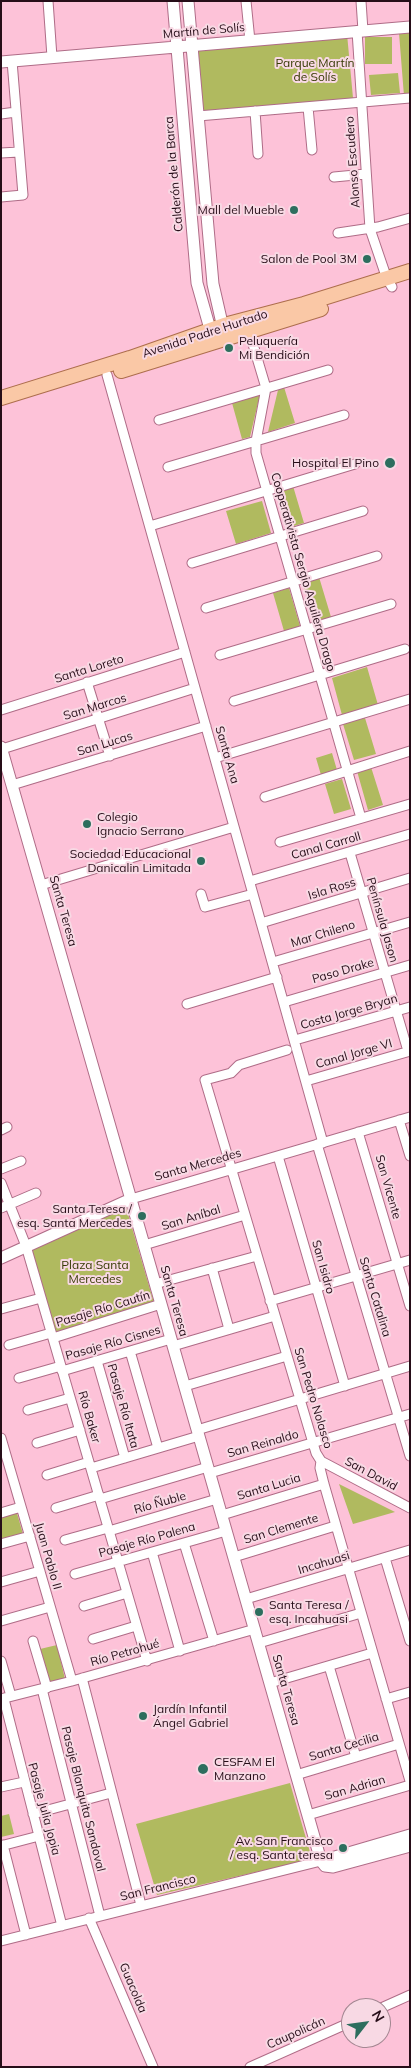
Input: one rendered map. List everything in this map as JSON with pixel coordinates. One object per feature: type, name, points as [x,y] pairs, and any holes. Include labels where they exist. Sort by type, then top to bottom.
[{"type":"main road","name":"Avenida Padre Hurtado","points":[[1,398],[130,358],[218,334],[249,331],[389,283],[410,272]]},
{"type":"main road","name":"Avenida Padre Hurtado","points":[[1,408],[107,375],[304,304],[389,283],[410,281]]},
{"type":"street","points":[[48,1],[52,57]]},
{"type":"street","name":"Calderón de la Barca","points":[[173,1],[198,292],[218,334]]},
{"type":"street","points":[[188,1],[218,334]]},
{"type":"street","points":[[246,1],[250,40]]},
{"type":"street","name":"Alonso Escudero","points":[[361,1],[361,102],[370,229],[389,283]]},
{"type":"street","name":"Martín de Solís","points":[[6,61],[410,27]]},
{"type":"street","points":[[1,197],[23,195],[16,112],[6,61]]},
{"type":"street","points":[[198,116],[410,98]]},
{"type":"street","points":[[308,107],[312,150]]},
{"type":"street","points":[[254,111],[258,154]]},
{"type":"street","points":[[1,114],[16,112]]},
{"type":"street","points":[[1,154],[20,152]]},
{"type":"street","points":[[334,177],[366,174]]},
{"type":"street","points":[[338,233],[370,229],[410,218]]},
{"type":"street","points":[[196,276],[202,270],[212,272]]},
{"type":"street","name":"Cooperativista Sergio Aguilera Drago","points":[[249,331],[266,388],[256,441],[256,454],[361,818]]},
{"type":"street","points":[[159,420],[328,370]]},
{"type":"street","name":"Santa Ana","points":[[107,375],[295,1040],[320,1143]]},
{"type":"street","points":[[168,467],[344,415]]},
{"type":"street","points":[[150,526],[355,464]]},
{"type":"street","points":[[192,562],[363,511]]},
{"type":"street","points":[[206,608],[377,556]]},
{"type":"street","points":[[220,655],[391,604]]},
{"type":"street","points":[[234,701],[405,649]]},
{"type":"street","name":"Santa Loreto","points":[[1,710],[185,652]]},
{"type":"street","points":[[88,682],[110,756]]},
{"type":"street","name":"San Marcos","points":[[1,748],[195,688]]},
{"type":"street","points":[[215,758],[410,699]]},
{"type":"street","name":"San Lucas","points":[[12,785],[206,726]]},
{"type":"street","name":"Santa Teresa","points":[[1,748],[321,1861]]},
{"type":"street","points":[[265,797],[410,751]]},
{"type":"street","points":[[280,842],[410,804]]},
{"type":"street","points":[[41,885],[234,827]]},
{"type":"street","name":"Canal Carroll","points":[[250,881],[410,834]]},
{"type":"street","name":"Península Jason","points":[[350,853],[409,1051]]},
{"type":"street","name":"Isla Ross","points":[[261,923],[410,878]]},
{"type":"street","points":[[201,894],[205,907],[253,894]]},
{"type":"street","name":"Mar Chileno","points":[[272,962],[410,922]]},
{"type":"street","name":"Paso Drake","points":[[284,1002],[410,965]]},
{"type":"street","points":[[187,1004],[277,977]]},
{"type":"street","name":"Costa Jorge Bryan","points":[[295,1040],[410,1007]]},
{"type":"street","name":"San Pedro Nolasco","points":[[287,1050],[239,1065],[231,1073],[205,1080],[313,1443],[317,1456],[321,1461],[320,1468],[335,1526],[410,1783]]},
{"type":"street","name":"Canal Jorge VI","points":[[306,1081],[409,1051]]},
{"type":"street","name":"Santa Mercedes","points":[[1,1258],[131,1199],[410,1117]]},
{"type":"street","points":[[399,1120],[410,1156]]},
{"type":"street","name":"San Vicente","points":[[358,1132],[410,1306]]},
{"type":"street","name":"Santa Catalina","points":[[320,1143],[356,1275],[410,1456]]},
{"type":"street","name":"San Isidro","points":[[278,1156],[345,1386]]},
{"type":"street","points":[[1,1169],[21,1161]]},
{"type":"street","name":"Río Baker","points":[[1,1183],[26,1246],[146,1660]]},
{"type":"street","points":[[1,1208],[36,1193]]},
{"type":"street","name":"San Aníbal","points":[[144,1245],[245,1215]]},
{"type":"street","points":[[155,1284],[257,1256]]},
{"type":"street","points":[[270,1300],[410,1260]]},
{"type":"street","points":[[212,1268],[229,1329]]},
{"type":"street","points":[[1,1309],[41,1298]]},
{"type":"street","name":"Pasaje Río Cautín","points":[[9,1345],[52,1336],[161,1304]]},
{"type":"street","name":"Pasaje Río Cisnes","points":[[19,1378],[97,1361],[130,1351],[172,1343],[275,1316]]},
{"type":"street","points":[[130,1351],[158,1448]]},
{"type":"street","points":[[185,1386],[287,1356]]},
{"type":"street","name":"Pasaje Río Itata","points":[[97,1361],[125,1458]]},
{"type":"street","points":[[47,1475],[125,1458],[300,1399],[410,1366]]},
{"type":"street","points":[[28,1410],[70,1398]]},
{"type":"street","name":"San Reinaldo","points":[[56,1508],[313,1443],[410,1414]]},
{"type":"street","points":[[37,1443],[80,1430]]},
{"type":"street","name":"Juan Pablo II","points":[[1,1438],[72,1681]]},
{"type":"street","name":"San David","points":[[321,1461],[410,1508]]},
{"type":"street","points":[[1,1474],[11,1471]]},
{"type":"street","name":"Santa Lucia","points":[[222,1514],[324,1484]]},
{"type":"street","name":"Río Ñuble","points":[[65,1540],[108,1530],[217,1499]]},
{"type":"street","points":[[1,1513],[21,1507]]},
{"type":"street","name":"San Clemente","points":[[234,1557],[335,1526]]},
{"type":"street","name":"Pasaje Río Palena","points":[[75,1574],[226,1531]]},
{"type":"street","points":[[1,1544],[30,1536]]},
{"type":"street","points":[[184,1543],[214,1641]]},
{"type":"street","name":"Incahuasi","points":[[246,1599],[410,1550]]},
{"type":"street","points":[[152,1552],[180,1651]]},
{"type":"street","points":[[385,1558],[410,1641]]},
{"type":"street","points":[[1,1582],[40,1572]]},
{"type":"street","points":[[84,1606],[127,1593]]},
{"type":"street","points":[[1,1621],[50,1607]]},
{"type":"street","points":[[259,1643],[360,1613]]},
{"type":"street","points":[[93,1639],[136,1626]]},
{"type":"street","name":"Río Petrohué","points":[[5,1698],[255,1629]]},
{"type":"street","name":"Pasaje Blanquita Sandoval","points":[[33,1640],[100,1916]]},
{"type":"street","points":[[270,1684],[372,1653]]},
{"type":"street","name":"Pasaje Julia Jopia","points":[[1,1661],[5,1698],[24,1782],[62,1926]]},
{"type":"street","points":[[329,1666],[356,1757]]},
{"type":"street","points":[[82,1678],[141,1905]]},
{"type":"street","points":[[386,1699],[410,1692]]},
{"type":"street","name":"Santa Cecilia","points":[[296,1775],[399,1744]]},
{"type":"street","points":[[1,1787],[24,1782]]},
{"type":"street","name":"San Adrian","points":[[308,1815],[410,1783]]},
{"type":"street","points":[[33,1814],[111,1793]]},
{"type":"street","points":[[410,1835],[321,1861],[324,1866],[333,1866],[410,1846]]},
{"type":"street","points":[[26,1935],[2,1846],[39,1836]]},
{"type":"street","name":"San Francisco","points":[[1,1941],[321,1861]]},
{"type":"street","name":"Guacolda","points":[[89,1918],[153,2067]]},
{"type":"street","points":[[391,2004],[410,1995]]},
{"type":"street","name":"Caupolicán","points":[[250,2067],[341,2026]]},
{"type":"green space","points":[[410,32],[410,96],[404,96],[399,33]]},
{"type":"green space","name":"Parque Martín de Solís","points":[[347,34],[353,98],[203,112],[197,49]]},
{"type":"green space","points":[[365,37],[392,37],[392,64],[365,64]]},
{"type":"green space","points":[[398,73],[400,93],[371,95],[369,75]]},
{"type":"green space","points":[[284,387],[295,423],[268,432],[278,390]]},
{"type":"green space","points":[[260,394],[250,437],[242,439],[232,403]]},
{"type":"green space","points":[[293,486],[304,523],[287,528],[276,491]]},
{"type":"green space","points":[[262,501],[271,533],[236,544],[226,511]]},
{"type":"green space","points":[[319,577],[331,617],[315,622],[302,582]]},
{"type":"green space","points":[[289,588],[300,626],[284,631],[273,593]]},
{"type":"green space","points":[[367,667],[378,705],[342,715],[332,678]]},
{"type":"green space","points":[[365,718],[376,754],[354,760],[343,724]]},
{"type":"green space","points":[[332,753],[337,770],[321,775],[316,758]]},
{"type":"green space","points":[[371,767],[383,805],[368,810],[357,771]]},
{"type":"green space","points":[[342,779],[351,809],[334,814],[325,784]]},
{"type":"green space","name":"Plaza Santa Mercedes","points":[[126,1207],[154,1303],[53,1334],[29,1247]]},
{"type":"green space","points":[[339,1484],[395,1512],[353,1524]]},
{"type":"green space","points":[[16,1510],[23,1534],[1,1541],[1,1515]]},
{"type":"green space","points":[[57,1645],[65,1679],[48,1683],[40,1649]]},
{"type":"green space","points":[[290,1783],[312,1859],[157,1895],[136,1824]]},
{"type":"green space","points":[[9,1814],[14,1834],[1,1837],[1,1816]]},
{"type":"place","name":"Mall del Mueble","points":[[294,210]]},
{"type":"place","name":"Salon de Pool 3M","points":[[367,259]]},
{"type":"place","name":"Peluquería Mi Bendición","points":[[229,348]]},
{"type":"place","name":"Hospital El Pino","points":[[390,463]]},
{"type":"place","name":"Colegio Ignacio Serrano","points":[[87,824]]},
{"type":"place","name":"Sociedad Educacional Danicalin Limitada","points":[[201,861]]},
{"type":"place","name":"Santa Teresa / esq. Santa Mercedes","points":[[142,1216]]},
{"type":"place","name":"Santa Teresa / esq. Incahuasi","points":[[259,1612]]},
{"type":"place","name":"Jardín Infantil Ángel Gabriel","points":[[143,1716]]},
{"type":"place","name":"CESFAM El Manzano","points":[[203,1769]]},
{"type":"place","name":"Av. San Francisco / esq. Santa teresa","points":[[343,1848]]}]
